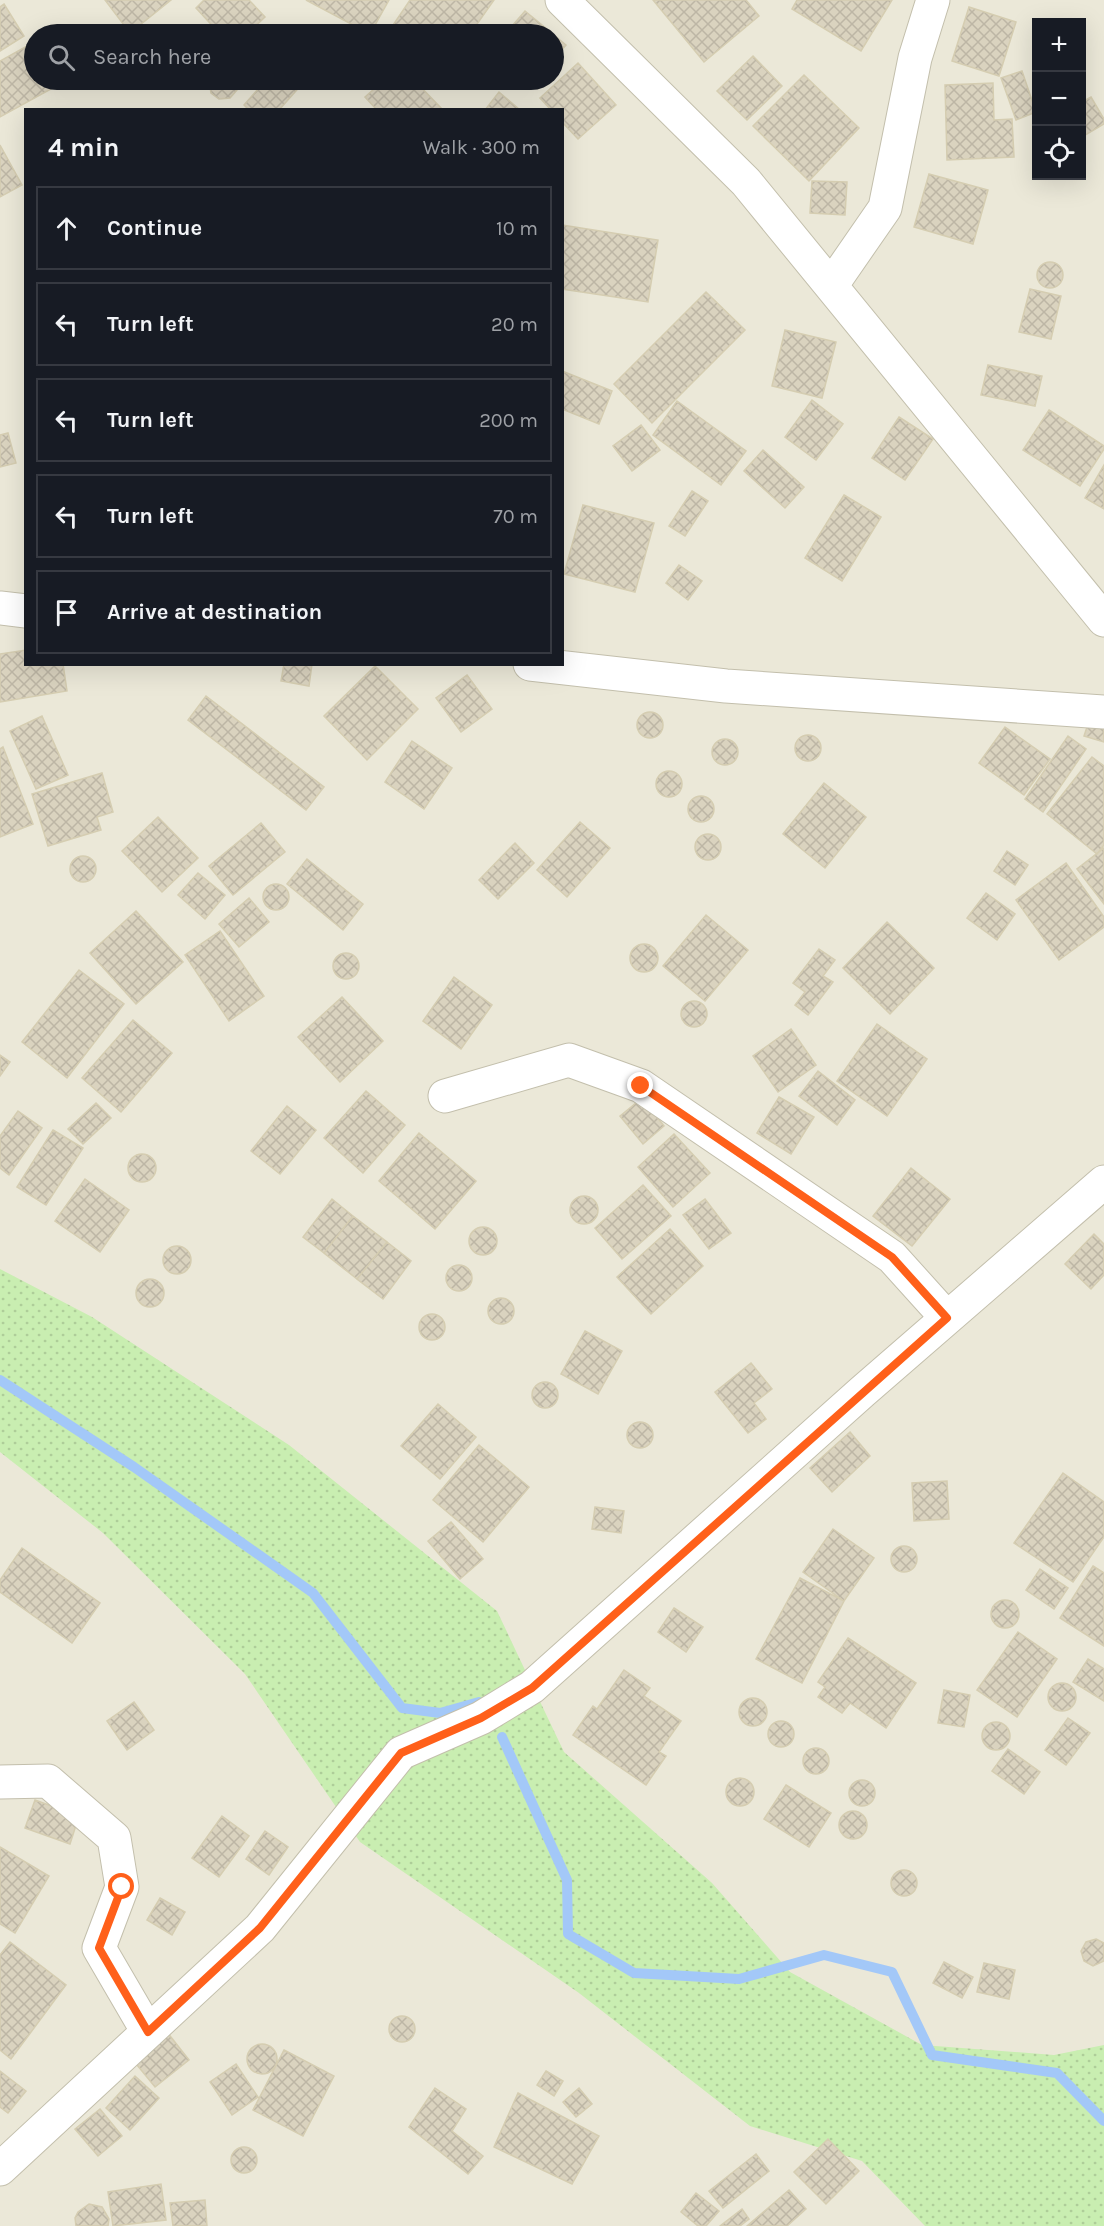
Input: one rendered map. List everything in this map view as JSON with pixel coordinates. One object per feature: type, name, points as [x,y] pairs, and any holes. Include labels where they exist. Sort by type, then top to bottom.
[{"type":"street","points":[[562,0],[746,182],[1104,620]]},
{"type":"street","points":[[831,286],[885,208],[915,58],[933,0]]},
{"type":"street","points":[[0,608],[24,610]]},
{"type":"street","points":[[548,666],[726,686],[1104,712]]},
{"type":"street","points":[[445,1096],[569,1060],[641,1086],[892,1257],[947,1318]]},
{"type":"street","points":[[0,2169],[260,1928],[401,1753],[481,1718],[532,1688],[947,1318],[1104,1182]]},
{"type":"street","points":[[0,1782],[48,1781],[114,1838],[122,1887],[99,1948],[148,2032]]},
{"type":"shaded area","points":[[0,0],[1104,0],[1104,2226],[0,2226]]},
{"type":"green space","points":[[0,1269],[92,1317],[289,1445],[497,1611],[564,1752],[712,1883],[790,1972],[922,2045],[1054,2055],[1104,2045],[1104,2226],[925,2226],[862,2161],[750,2126],[579,1993],[360,1842],[245,1674],[103,1533],[0,1452]]},
{"type":"building","points":[[105,0],[171,0],[141,24],[123,24]]},
{"type":"building","points":[[204,0],[249,0],[265,17],[258,24],[211,24],[196,8]]},
{"type":"building","points":[[306,0],[389,0],[376,24],[351,24]]},
{"type":"building","points":[[410,0],[494,0],[477,24],[394,24]]},
{"type":"building","points":[[653,0],[746,0],[759,16],[704,62]]},
{"type":"building","points":[[797,0],[892,0],[861,51],[792,9]]},
{"type":"building","points":[[4,4],[24,36],[0,51],[0,7]]},
{"type":"building","points":[[969,7],[1016,22],[999,76],[952,61]]},
{"type":"building","points":[[525,11],[541,24],[514,24]]},
{"type":"building","points":[[24,48],[24,90],[49,90],[0,117],[0,61]]},
{"type":"building","points":[[753,56],[782,86],[747,120],[717,91]]},
{"type":"building","points":[[578,63],[616,105],[578,139],[564,124],[564,108],[549,108],[540,98],[549,90],[564,90],[564,76]]},
{"type":"building","points":[[1022,71],[1032,100],[1032,114],[1016,120],[1001,78]]},
{"type":"building","points":[[804,75],[859,128],[809,181],[753,126]]},
{"type":"building","points":[[993,83],[994,120],[1012,119],[1014,157],[947,160],[945,85]]},
{"type":"building","points":[[210,90],[237,90],[230,98],[219,99]]},
{"type":"building","points":[[257,90],[297,90],[281,108],[247,108],[244,105]]},
{"type":"building","points":[[373,90],[424,90],[441,108],[375,108],[365,97]]},
{"type":"building","points":[[499,92],[518,108],[487,108]]},
{"type":"building","points":[[1091,97],[1104,119],[1104,124],[1086,135],[1086,126],[1086,100]]},
{"type":"building","points":[[0,145],[22,185],[0,197]]},
{"type":"building","points":[[929,174],[988,190],[973,244],[914,227]]},
{"type":"building","points":[[812,181],[847,182],[845,215],[810,213]]},
{"type":"building","points":[[564,225],[658,240],[648,302],[564,289]]},
{"type":"building","points":[[1050,262],[1059,266],[1063,275],[1059,284],[1050,288],[1041,284],[1037,275],[1041,266]]},
{"type":"building","points":[[1030,289],[1061,296],[1051,339],[1019,332]]},
{"type":"building","points":[[706,292],[745,330],[652,423],[614,384]]},
{"type":"building","points":[[785,330],[836,342],[822,398],[772,386]]},
{"type":"building","points":[[988,365],[1042,376],[1035,406],[981,395]]},
{"type":"building","points":[[564,372],[612,391],[599,424],[564,410]]},
{"type":"building","points":[[812,400],[843,424],[816,460],[785,437]]},
{"type":"building","points":[[677,401],[746,451],[721,485],[653,435]]},
{"type":"building","points":[[1049,410],[1104,446],[1080,486],[1023,450]]},
{"type":"building","points":[[899,417],[933,439],[905,480],[872,458]]},
{"type":"building","points":[[641,425],[660,450],[632,471],[613,446]]},
{"type":"building","points":[[8,433],[16,463],[0,467],[0,435]]},
{"type":"building","points":[[763,450],[804,487],[785,508],[744,471]]},
{"type":"building","points":[[1104,465],[1104,509],[1085,498]]},
{"type":"building","points":[[692,491],[708,501],[685,536],[669,526]]},
{"type":"building","points":[[844,495],[881,517],[842,581],[805,558]]},
{"type":"building","points":[[583,505],[654,523],[635,592],[564,574]]},
{"type":"building","points":[[679,565],[702,581],[688,600],[666,583]]},
{"type":"building","points":[[24,650],[24,666],[63,666],[67,691],[0,702],[0,654]]},
{"type":"building","points":[[284,666],[312,666],[309,686],[281,681]]},
{"type":"building","points":[[375,666],[418,709],[367,760],[324,716]]},
{"type":"building","points":[[467,675],[492,709],[461,732],[436,698]]},
{"type":"building","points":[[206,696],[324,787],[306,810],[188,720]]},
{"type":"building","points":[[650,712],[659,716],[663,725],[659,734],[650,738],[641,734],[637,725],[641,716]]},
{"type":"building","points":[[1092,712],[1104,716],[1104,742],[1084,736]]},
{"type":"building","points":[[42,716],[68,775],[36,789],[10,731]]},
{"type":"building","points":[[1005,727],[1050,759],[1024,795],[979,763]]},
{"type":"building","points":[[808,735],[817,739],[821,748],[817,757],[808,761],[799,757],[795,748],[799,739]]},
{"type":"building","points":[[1068,736],[1086,749],[1043,812],[1025,799]]},
{"type":"building","points":[[725,739],[734,743],[738,752],[734,761],[725,765],[716,761],[712,752],[716,743]]},
{"type":"building","points":[[412,741],[452,768],[424,809],[385,782]]},
{"type":"building","points":[[3,747],[33,824],[0,837],[0,749]]},
{"type":"building","points":[[1092,757],[1104,766],[1104,845],[1097,854],[1047,814]]},
{"type":"building","points":[[669,771],[678,775],[682,784],[678,793],[669,797],[660,793],[656,784],[660,775]]},
{"type":"building","points":[[102,773],[113,812],[97,817],[101,830],[48,846],[32,794]]},
{"type":"building","points":[[824,783],[866,817],[825,868],[783,834]]},
{"type":"building","points":[[701,796],[710,800],[714,809],[710,818],[701,822],[692,818],[688,809],[692,800]]},
{"type":"building","points":[[158,817],[198,858],[162,892],[122,851]]},
{"type":"building","points":[[580,822],[610,848],[567,897],[537,870]]},
{"type":"building","points":[[261,823],[285,852],[233,895],[209,866]]},
{"type":"building","points":[[708,834],[717,838],[721,847],[717,856],[708,860],[699,856],[695,847],[699,838]]},
{"type":"building","points":[[515,843],[534,863],[498,899],[479,880]]},
{"type":"building","points":[[1104,848],[1104,904],[1077,869]]},
{"type":"building","points":[[1007,851],[1028,865],[1015,885],[994,871]]},
{"type":"building","points":[[83,856],[92,860],[96,869],[92,878],[83,882],[74,878],[70,869],[74,860]]},
{"type":"building","points":[[307,859],[363,904],[343,930],[287,884]]},
{"type":"building","points":[[1066,863],[1104,917],[1104,927],[1059,960],[1016,900]]},
{"type":"building","points":[[198,873],[225,895],[205,919],[178,895]]},
{"type":"building","points":[[276,884],[285,888],[289,897],[285,906],[276,910],[267,906],[263,897],[267,888]]},
{"type":"building","points":[[986,893],[1015,914],[997,940],[967,918]]},
{"type":"building","points":[[249,898],[269,922],[239,947],[219,924]]},
{"type":"building","points":[[136,911],[183,962],[136,1004],[90,953]]},
{"type":"building","points":[[706,915],[748,950],[705,1001],[663,966]]},
{"type":"building","points":[[887,922],[934,968],[890,1014],[843,968]]},
{"type":"building","points":[[220,931],[264,996],[229,1021],[185,955]]},
{"type":"building","points":[[644,944],[654,948],[658,958],[654,968],[644,972],[634,968],[630,958],[634,948]]},
{"type":"building","points":[[819,949],[835,960],[823,976],[833,982],[808,1015],[795,1005],[805,992],[793,983]]},
{"type":"building","points":[[346,953],[355,957],[359,966],[355,975],[346,979],[337,975],[333,966],[337,957]]},
{"type":"building","points":[[79,970],[124,1004],[67,1078],[22,1042]]},
{"type":"building","points":[[454,977],[492,1005],[461,1049],[423,1021]]},
{"type":"building","points":[[342,997],[383,1041],[340,1082],[298,1037]]},
{"type":"building","points":[[694,1001],[703,1005],[707,1014],[703,1023],[694,1027],[685,1023],[681,1014],[685,1005]]},
{"type":"building","points":[[133,1020],[172,1053],[121,1112],[82,1078]]},
{"type":"building","points":[[877,1024],[927,1059],[887,1116],[837,1081]]},
{"type":"building","points":[[791,1029],[816,1065],[778,1092],[753,1056]]},
{"type":"building","points":[[0,1055],[10,1062],[0,1076]]},
{"type":"building","points":[[818,1071],[855,1100],[837,1125],[799,1096]]},
{"type":"building","points":[[366,1091],[405,1125],[363,1173],[324,1138]]},
{"type":"building","points":[[779,1097],[814,1117],[791,1154],[757,1133]]},
{"type":"building","points":[[642,1098],[664,1126],[643,1144],[620,1116]]},
{"type":"building","points":[[96,1103],[111,1118],[83,1144],[68,1129]]},
{"type":"building","points":[[287,1106],[316,1130],[280,1174],[251,1151]]},
{"type":"building","points":[[18,1111],[42,1128],[9,1175],[0,1168],[0,1136]]},
{"type":"building","points":[[53,1130],[83,1148],[46,1205],[17,1187]]},
{"type":"building","points":[[419,1133],[476,1181],[435,1229],[379,1181]]},
{"type":"building","points":[[674,1134],[710,1173],[673,1207],[638,1167]]},
{"type":"building","points":[[142,1154],[152,1158],[156,1168],[152,1178],[142,1182],[132,1178],[128,1168],[132,1158]]},
{"type":"building","points":[[911,1168],[950,1199],[912,1246],[873,1216]]},
{"type":"building","points":[[85,1179],[129,1210],[100,1252],[55,1221]]},
{"type":"building","points":[[643,1185],[671,1216],[622,1259],[595,1228]]},
{"type":"building","points":[[584,1196],[594,1200],[598,1210],[594,1220],[584,1224],[574,1220],[570,1210],[574,1200]]},
{"type":"building","points":[[332,1199],[353,1216],[324,1253],[303,1237]]},
{"type":"building","points":[[705,1199],[731,1233],[709,1249],[683,1215]]},
{"type":"building","points":[[353,1216],[387,1242],[357,1279],[324,1253]]},
{"type":"building","points":[[483,1227],[493,1231],[497,1241],[493,1251],[483,1255],[473,1251],[469,1241],[473,1231]]},
{"type":"building","points":[[670,1229],[703,1266],[651,1314],[617,1277]]},
{"type":"building","points":[[1094,1234],[1104,1244],[1104,1275],[1091,1289],[1065,1264]]},
{"type":"building","points":[[387,1242],[411,1261],[383,1299],[357,1279]]},
{"type":"building","points":[[177,1246],[187,1250],[191,1260],[187,1270],[177,1274],[167,1270],[163,1260],[167,1250]]},
{"type":"building","points":[[459,1265],[468,1269],[472,1278],[468,1287],[459,1291],[450,1287],[446,1278],[450,1269]]},
{"type":"building","points":[[150,1279],[160,1283],[164,1293],[160,1303],[150,1307],[140,1303],[136,1293],[140,1283]]},
{"type":"building","points":[[501,1298],[510,1302],[514,1311],[510,1320],[501,1324],[492,1320],[488,1311],[492,1302]]},
{"type":"building","points":[[432,1314],[441,1318],[445,1327],[441,1336],[432,1340],[423,1336],[419,1327],[423,1318]]},
{"type":"building","points":[[585,1331],[622,1351],[598,1394],[561,1374]]},
{"type":"building","points":[[751,1363],[772,1389],[754,1403],[766,1419],[748,1433],[715,1392]]},
{"type":"building","points":[[545,1382],[554,1386],[558,1395],[554,1404],[545,1408],[536,1404],[532,1395],[536,1386]]},
{"type":"building","points":[[438,1404],[476,1437],[440,1479],[401,1446]]},
{"type":"building","points":[[640,1422],[649,1426],[653,1435],[649,1444],[640,1448],[631,1444],[627,1435],[631,1426]]},
{"type":"building","points":[[850,1432],[870,1456],[832,1492],[810,1468]]},
{"type":"building","points":[[479,1445],[529,1487],[483,1542],[433,1500]]},
{"type":"building","points":[[1063,1473],[1104,1502],[1104,1537],[1073,1582],[1014,1543]]},
{"type":"building","points":[[947,1481],[949,1519],[914,1521],[912,1483]]},
{"type":"building","points":[[595,1507],[624,1511],[621,1533],[592,1529]]},
{"type":"building","points":[[451,1522],[483,1559],[460,1579],[428,1541]]},
{"type":"building","points":[[833,1529],[874,1558],[844,1601],[803,1572]]},
{"type":"building","points":[[904,1546],[913,1550],[917,1559],[913,1568],[904,1572],[895,1568],[891,1559],[895,1550]]},
{"type":"building","points":[[22,1548],[100,1603],[72,1643],[0,1592],[0,1580]]},
{"type":"building","points":[[1093,1566],[1104,1573],[1104,1646],[1060,1618]]},
{"type":"building","points":[[1040,1569],[1068,1588],[1054,1609],[1026,1590]]},
{"type":"building","points":[[800,1578],[844,1601],[802,1683],[756,1659]]},
{"type":"building","points":[[1005,1600],[1015,1604],[1019,1614],[1015,1624],[1005,1628],[995,1624],[991,1614],[995,1604]]},
{"type":"building","points":[[674,1608],[703,1627],[686,1652],[658,1632]]},
{"type":"building","points":[[1018,1632],[1057,1659],[1017,1717],[977,1690]]},
{"type":"building","points":[[848,1638],[916,1683],[886,1728],[850,1703],[842,1713],[818,1697],[825,1687],[818,1682]]},
{"type":"building","points":[[1088,1659],[1104,1669],[1104,1701],[1073,1682]]},
{"type":"building","points":[[624,1670],[650,1688],[644,1696],[681,1721],[659,1752],[666,1756],[646,1785],[573,1735],[593,1706],[597,1709]]},
{"type":"building","points":[[1062,1683],[1072,1687],[1076,1697],[1072,1707],[1062,1711],[1052,1707],[1048,1697],[1052,1687]]},
{"type":"building","points":[[944,1690],[970,1695],[964,1727],[938,1723]]},
{"type":"building","points":[[753,1698],[763,1702],[767,1712],[763,1722],[753,1726],[743,1722],[739,1712],[743,1702]]},
{"type":"building","points":[[134,1702],[154,1730],[127,1750],[107,1721]]},
{"type":"building","points":[[1068,1718],[1090,1733],[1066,1765],[1045,1750]]},
{"type":"building","points":[[781,1721],[790,1725],[794,1734],[790,1743],[781,1747],[772,1743],[768,1734],[772,1725]]},
{"type":"building","points":[[996,1722],[1006,1726],[1010,1736],[1006,1746],[996,1750],[986,1746],[982,1736],[986,1726]]},
{"type":"building","points":[[816,1748],[825,1752],[829,1761],[825,1770],[816,1774],[807,1770],[803,1761],[807,1752]]},
{"type":"building","points":[[1008,1749],[1040,1772],[1024,1794],[992,1771]]},
{"type":"building","points":[[740,1778],[750,1782],[754,1792],[750,1802],[740,1806],[730,1802],[726,1792],[730,1782]]},
{"type":"building","points":[[862,1780],[871,1784],[875,1793],[871,1802],[862,1806],[853,1802],[849,1793],[853,1784]]},
{"type":"building","points":[[786,1785],[831,1813],[809,1847],[764,1819]]},
{"type":"building","points":[[35,1800],[79,1816],[70,1844],[25,1828]]},
{"type":"building","points":[[853,1811],[863,1815],[867,1825],[863,1835],[853,1839],[843,1835],[839,1825],[843,1815]]},
{"type":"building","points":[[222,1816],[249,1836],[219,1877],[192,1858]]},
{"type":"building","points":[[265,1831],[288,1847],[269,1875],[246,1859]]},
{"type":"building","points":[[0,1847],[49,1876],[15,1933],[0,1924]]},
{"type":"building","points":[[904,1870],[913,1874],[917,1883],[913,1892],[904,1896],[895,1892],[891,1883],[895,1874]]},
{"type":"building","points":[[160,1898],[185,1912],[172,1935],[147,1920]]},
{"type":"building","points":[[1096,1939],[1104,1943],[1104,1961],[1093,1966],[1084,1961],[1081,1951],[1086,1942]]},
{"type":"building","points":[[10,1942],[66,1985],[11,2059],[0,2050],[0,1955]]},
{"type":"building","points":[[944,1962],[973,1977],[962,1998],[933,1983]]},
{"type":"building","points":[[984,1963],[1015,1970],[1009,1999],[977,1992]]},
{"type":"building","points":[[402,2016],[411,2020],[415,2029],[411,2038],[402,2042],[393,2038],[389,2029],[393,2020]]},
{"type":"building","points":[[167,2032],[189,2060],[155,2087],[133,2060]]},
{"type":"building","points":[[262,2044],[273,2048],[277,2059],[273,2070],[262,2074],[251,2070],[247,2059],[251,2048]]},
{"type":"building","points":[[284,2050],[334,2076],[303,2136],[253,2110]]},
{"type":"building","points":[[236,2064],[258,2097],[232,2115],[210,2082]]},
{"type":"building","points":[[0,2071],[26,2091],[8,2113],[0,2107]]},
{"type":"building","points":[[546,2071],[563,2081],[554,2096],[537,2085]]},
{"type":"building","points":[[135,2076],[159,2098],[130,2130],[106,2108]]},
{"type":"building","points":[[435,2088],[466,2109],[452,2131],[483,2156],[468,2174],[409,2127]]},
{"type":"building","points":[[579,2088],[592,2104],[576,2117],[563,2102]]},
{"type":"building","points":[[518,2093],[599,2136],[572,2184],[494,2147]]},
{"type":"building","points":[[100,2109],[122,2136],[98,2156],[75,2129]]},
{"type":"building","points":[[828,2139],[859,2171],[826,2204],[794,2172]]},
{"type":"building","points":[[244,2147],[253,2151],[257,2160],[253,2169],[244,2173],[235,2169],[231,2160],[235,2151]]},
{"type":"building","points":[[756,2154],[769,2171],[723,2208],[709,2191]]},
{"type":"building","points":[[161,2184],[166,2220],[113,2226],[108,2192]]},
{"type":"building","points":[[789,2190],[806,2209],[787,2226],[747,2226]]},
{"type":"building","points":[[696,2193],[719,2211],[706,2226],[698,2226],[681,2212]]},
{"type":"building","points":[[205,2200],[207,2226],[173,2226],[170,2203]]},
{"type":"building","points":[[89,2204],[102,2207],[109,2219],[108,2226],[76,2226],[75,2218],[78,2212]]},
{"type":"building","points":[[742,2209],[749,2219],[740,2226],[720,2226]]},
{"type":"waterway","points":[[0,1380],[134,1467],[313,1593],[402,1708],[440,1713],[479,1702]]},
{"type":"waterway","points":[[502,1737],[567,1880],[568,1934],[634,1973],[739,1979],[824,1955],[892,1972],[932,2055],[1057,2073],[1104,2121]]},
{"type":"route","points":[[122,1887],[99,1948],[148,2032],[260,1928],[401,1753],[481,1718],[532,1688],[947,1318],[892,1257],[641,1086]]}]
